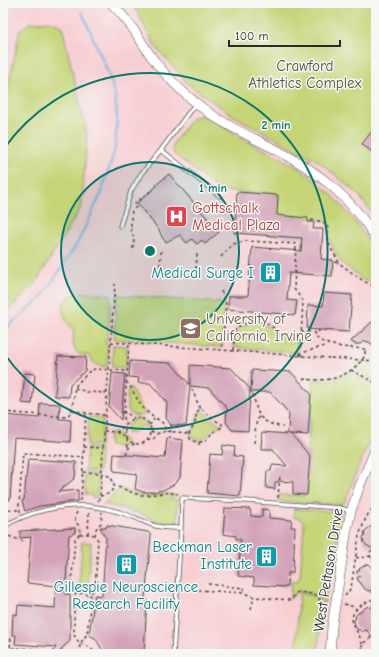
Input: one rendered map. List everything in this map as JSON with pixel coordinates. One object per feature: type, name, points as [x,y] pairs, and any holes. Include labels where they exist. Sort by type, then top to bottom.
[{"type":"street","points":[[111,3],[131,26],[156,63],[180,89],[212,115],[293,159],[322,177],[351,204],[376,239]]},
{"type":"street","name":"West Peltason Drive","points":[[330,654],[334,607],[344,543],[351,511],[376,448]]},
{"type":"lane","points":[[120,226],[131,191],[141,174],[196,103]]},
{"type":"lane","points":[[161,150],[220,196]]},
{"type":"lane","points":[[173,654],[182,498],[340,508],[351,511]]},
{"type":"lane","points":[[3,527],[22,517],[49,509],[90,506],[134,517],[154,526],[181,528]]},
{"type":"path","points":[[133,249],[134,238],[131,232],[132,211],[137,206],[135,203],[152,190]]},
{"type":"path","points":[[310,220],[322,221],[326,223],[328,227],[329,245],[339,263]]},
{"type":"path","points":[[221,257],[234,244],[248,241],[296,244],[294,289],[303,301],[300,356]]},
{"type":"path","points":[[160,266],[161,251]]},
{"type":"path","points":[[196,269],[198,254]]},
{"type":"path","points":[[335,262],[339,263],[371,285]]},
{"type":"path","points":[[97,507],[100,496],[102,474],[115,284]]},
{"type":"path","points":[[220,292],[226,303],[222,350]]},
{"type":"path","points":[[233,351],[235,330],[243,324],[255,322],[267,323],[288,338],[301,342]]},
{"type":"path","points":[[302,332],[329,331]]},
{"type":"path","points":[[303,379],[316,380],[339,377],[351,370],[360,362],[365,354],[366,349],[342,347],[329,344],[316,338],[314,336],[314,332]]},
{"type":"path","points":[[111,342],[376,361]]},
{"type":"path","points":[[126,455],[128,449],[125,434],[126,425],[123,412],[129,344]]},
{"type":"path","points":[[300,356],[305,352],[329,344]]},
{"type":"path","points":[[3,412],[66,417],[69,416],[72,410],[75,388],[78,383],[92,370],[127,371]]},
{"type":"path","points":[[351,370],[376,383]]},
{"type":"path","points":[[126,382],[131,386],[138,402],[150,415],[163,422],[165,431]]},
{"type":"path","points":[[75,388],[87,392],[107,393]]},
{"type":"path","points":[[192,389],[200,409],[223,426],[206,440],[199,443],[190,439],[189,433],[195,422],[197,412],[200,409]]},
{"type":"path","points":[[253,394],[256,408],[262,419],[271,424],[283,426]]},
{"type":"path","points":[[72,410],[86,413],[105,414]]},
{"type":"path","points":[[104,431],[117,432],[135,443],[142,443],[147,439],[151,431],[145,420],[134,418],[123,412]]},
{"type":"path","points":[[80,534],[80,528],[76,524],[75,516],[82,500],[86,413]]},
{"type":"path","points":[[145,420],[146,417],[150,415]]},
{"type":"path","points":[[254,443],[256,424],[259,415]]},
{"type":"path","points":[[117,432],[134,418]]},
{"type":"path","points":[[149,425],[155,418]]},
{"type":"path","points":[[170,439],[171,425]]},
{"type":"path","points":[[151,431],[158,434]]},
{"type":"path","points":[[147,439],[152,440],[158,434],[165,431],[189,433]]},
{"type":"path","points":[[128,449],[135,443]]},
{"type":"path","points":[[84,447],[103,448]]},
{"type":"path","points":[[22,517],[19,506],[23,453],[84,457]]},
{"type":"path","points":[[83,472],[109,476],[114,481],[112,491],[107,495],[100,496]]},
{"type":"path","points":[[277,504],[280,474]]},
{"type":"path","points":[[114,486],[143,495],[153,495],[167,492],[177,494],[182,498]]},
{"type":"path","points":[[88,534],[90,506]]},
{"type":"path","points":[[356,609],[344,604],[346,595],[351,588],[359,535],[363,527],[364,520],[369,512],[376,507]]},
{"type":"path","points":[[3,509],[20,510]]},
{"type":"path","points":[[79,654],[80,644],[87,634],[91,598],[90,594],[95,588],[98,540],[95,536],[96,529],[101,523],[102,517]]},
{"type":"path","points":[[3,532],[8,536],[23,541]]},
{"type":"path","points":[[90,594],[76,593],[71,587],[75,539],[76,536],[80,534],[95,536]]},
{"type":"path","points":[[376,549],[370,552],[370,556],[376,566]]},
{"type":"path","points":[[356,557],[359,558],[370,556],[376,552]]},
{"type":"path","points":[[372,560],[376,556]]},
{"type":"path","points":[[208,584],[244,588],[244,593]]},
{"type":"path","points":[[198,590],[244,593],[254,597],[289,600],[299,592],[315,595],[325,606]]},
{"type":"path","points":[[76,593],[74,598],[74,635],[80,644],[90,646],[95,654]]},
{"type":"path","points":[[251,609],[254,597]]},
{"type":"path","points":[[363,654],[359,635],[353,626],[353,614],[356,609],[376,598]]},
{"type":"path","points":[[362,644],[376,634]]},
{"type":"path","points":[[11,638],[10,648],[40,650],[50,654]]},
{"type":"shaded area","name":"University of California, Irvine","points":[[3,3],[376,3],[376,654],[3,654]]},
{"type":"green space","name":"Crawford Athletics Complex","points":[[130,3],[376,3],[376,218],[356,192],[318,161],[234,116],[188,84],[155,46],[135,8]]},
{"type":"green space","points":[[50,21],[62,26],[87,135],[82,206],[35,284],[3,316],[3,112],[20,30],[30,23]]},
{"type":"green space","points":[[200,115],[210,118],[241,138],[289,162],[329,192],[356,223],[372,247],[370,248],[376,260],[376,281],[363,280],[340,261],[330,242],[327,222],[308,218],[277,215],[278,195],[224,191],[215,187],[175,155],[172,149],[174,142],[192,118]]},
{"type":"green space","points":[[81,292],[111,295],[108,339],[106,339],[105,344],[108,345],[107,367],[96,365],[88,355],[81,355],[74,348],[74,331],[64,316],[63,307],[64,303],[68,299]]},
{"type":"green space","points":[[117,295],[224,303],[221,347],[114,339]]},
{"type":"green space","points":[[253,323],[260,323],[268,326],[287,339],[298,343],[297,353],[234,347],[235,334],[239,328]]},
{"type":"green space","points":[[113,345],[127,346],[126,368],[112,367]]},
{"type":"green space","points":[[361,362],[365,366],[371,363],[376,363],[376,381],[357,370],[357,367]]},
{"type":"green space","points":[[350,372],[376,385],[376,429],[359,465],[346,500],[342,505],[279,501],[279,495],[304,496],[313,380],[335,379]]},
{"type":"green space","points":[[129,388],[131,388],[138,403],[146,414],[139,416],[134,415],[128,410],[127,394]]},
{"type":"green space","points":[[200,411],[204,412],[212,420],[222,425],[199,440],[191,437],[191,434]]},
{"type":"green space","points":[[89,417],[103,418],[100,446],[87,445]]},
{"type":"green space","points":[[136,419],[144,422],[149,430],[143,426],[132,434],[127,433],[128,424]]},
{"type":"green space","points":[[114,433],[124,440],[126,444],[123,447],[109,446],[110,441],[108,441],[110,434]]},
{"type":"green space","points":[[87,448],[100,449],[99,472],[85,471]]},
{"type":"green space","points":[[85,474],[98,475],[98,490],[95,498],[92,497],[91,494],[85,494]]},
{"type":"green space","points":[[121,488],[141,495],[153,496],[167,494],[176,496],[171,496],[170,499],[178,500],[177,523],[156,521],[140,514],[103,504]]},
{"type":"green space","points":[[294,509],[340,512],[341,518],[324,604],[317,595],[299,591],[296,592],[290,599],[291,582],[297,581],[300,577],[304,526],[301,519],[293,517]]},
{"type":"green space","points":[[82,542],[91,543],[88,587],[79,587]]},
{"type":"green space","points":[[299,593],[315,596],[323,608],[318,654],[296,654]]},
{"type":"building","points":[[376,126],[376,155],[362,144]]},
{"type":"building","name":"Gottschalk Medical Plaza","points":[[169,174],[219,232],[205,244],[202,240],[197,244],[192,239],[187,243],[180,235],[166,242],[159,230],[137,203]]},
{"type":"building","points":[[237,192],[278,195],[277,215],[308,218],[308,222],[314,222],[313,229],[323,229],[321,259],[333,260],[332,276],[289,273],[287,300],[297,301],[295,315],[228,309],[229,296],[248,296],[252,247],[301,251],[302,238],[234,233]]},
{"type":"building","points":[[324,293],[352,295],[349,332],[307,329],[308,305],[323,306]]},
{"type":"building","points":[[372,322],[376,327],[376,347],[365,341],[360,344],[355,344],[351,341]]},
{"type":"building","points":[[58,356],[86,357],[85,371],[70,384],[69,397],[55,396]]},
{"type":"building","points":[[130,361],[171,363],[190,385],[190,365],[231,368],[250,389],[248,431],[232,430],[226,422],[227,408],[209,388],[190,386],[186,426],[171,425],[166,418],[167,403],[150,383],[138,383],[139,378],[129,377]]},
{"type":"building","points":[[252,370],[291,372],[311,394],[308,435],[291,434],[310,456],[307,495],[293,494],[293,482],[278,481],[275,482],[275,489],[266,488],[267,471],[271,471],[272,465],[287,466],[273,449],[261,449],[262,432],[288,434],[289,413],[270,392],[251,392]]},
{"type":"building","points":[[25,373],[35,374],[32,404],[22,403]]},
{"type":"building","points":[[112,373],[125,374],[121,420],[109,407]]},
{"type":"building","points":[[40,403],[60,404],[59,419],[71,420],[70,442],[14,438],[10,500],[3,499],[3,415],[39,418]]},
{"type":"building","points":[[167,438],[183,440],[180,478],[173,485],[163,490],[143,492],[135,489],[137,474],[114,471],[114,454],[165,458]]},
{"type":"building","points":[[223,445],[235,447],[234,456],[243,457],[240,496],[207,493],[210,454],[222,455]]},
{"type":"building","points":[[28,459],[76,462],[75,478],[58,492],[78,490],[78,501],[40,506],[25,511],[22,501],[24,500]]},
{"type":"building","name":"Beckman Laser Institute","points":[[225,508],[250,509],[251,516],[262,517],[262,509],[269,510],[269,518],[292,520],[291,527],[295,527],[293,573],[288,573],[287,587],[254,585],[254,578],[238,576],[241,540],[236,539],[236,536],[223,534]]},
{"type":"building","points":[[376,523],[376,545],[371,548],[363,541],[363,537],[366,530]]},
{"type":"building","points":[[107,525],[148,532],[151,535],[145,599],[147,599],[144,653],[103,651],[95,638],[89,635],[95,595],[102,596],[106,538],[100,527],[106,528]]},
{"type":"building","points":[[75,528],[75,533],[69,535],[65,594],[70,594],[70,641],[62,648],[60,653],[58,652],[56,654],[52,654],[56,647],[15,644],[16,635],[12,635],[13,614],[17,615],[18,605],[55,608],[56,586],[27,583],[31,537],[20,538],[20,531]]},
{"type":"building","points":[[369,564],[376,576],[376,598],[370,590],[368,591],[365,589],[357,578],[360,576],[357,571]]},
{"type":"building","points":[[376,604],[376,643],[367,630],[362,632],[359,629],[358,630],[354,625],[354,620],[357,614],[368,606],[370,608]]},
{"type":"waterway","points":[[3,331],[42,297],[77,244],[101,194],[115,149],[117,117],[115,96],[109,75],[82,12]]},
{"type":"place","name":"Gottschalk Medical Plaza","points":[[177,217]]},
{"type":"place","name":"Medical Surge I","points":[[270,273]]},
{"type":"place","name":"University of California, Irvine","points":[[190,328]]},
{"type":"place","name":"Beckman Laser Institute","points":[[267,556]]},
{"type":"place","name":"Gillespie Neuroscience Research Facility","points":[[126,564]]}]
